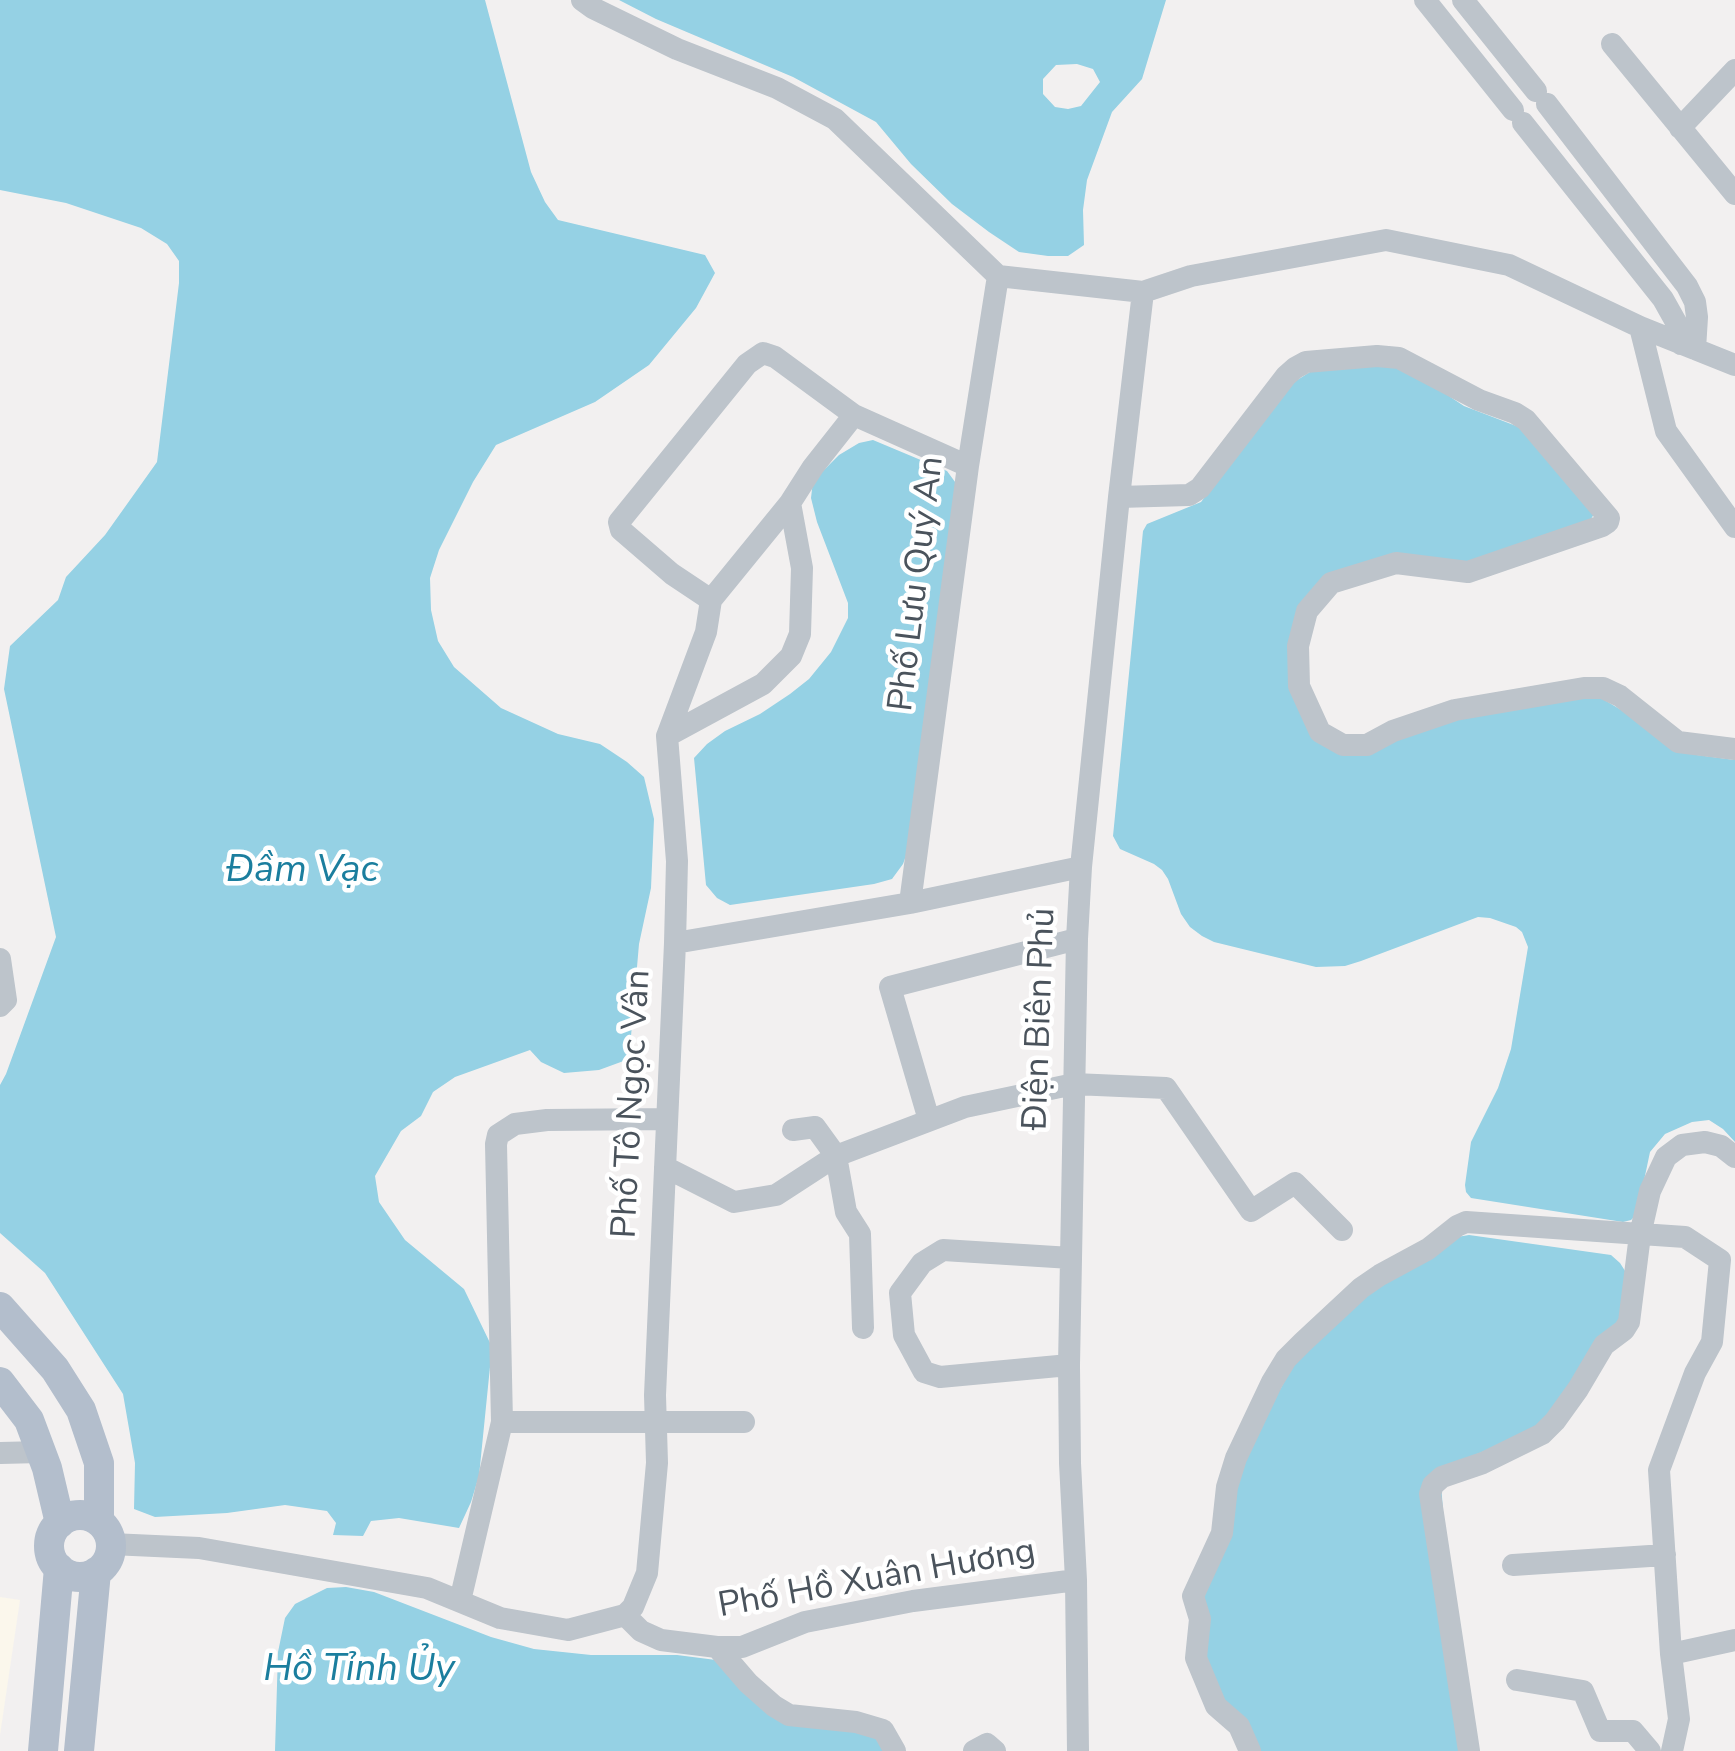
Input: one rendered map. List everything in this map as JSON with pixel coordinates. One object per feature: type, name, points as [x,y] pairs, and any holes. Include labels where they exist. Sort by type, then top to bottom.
[{"type":"main road","points":[[0,1307],[55,1369],[81,1410],[98,1463],[105,1533],[107,1560],[96,1572],[77,1576],[60,1568],[52,1557],[52,1534],[60,1523],[77,1515],[91,1517],[105,1533]]},
{"type":"main road","points":[[0,1382],[29,1420],[60,1523]]},
{"type":"main road","points":[[43,1751],[60,1568]]},
{"type":"main road","points":[[78,1751],[96,1572]]},
{"type":"street","points":[[582,0],[677,49],[777,88],[834,119],[998,276],[1144,292],[1192,276],[1386,240],[1509,265],[1640,327],[1735,365]]},
{"type":"street","points":[[1425,0],[1663,299],[1688,347]]},
{"type":"street","points":[[1463,0],[1686,286],[1697,317],[1688,347]]},
{"type":"street","points":[[1612,44],[1735,194]]},
{"type":"street","points":[[1680,128],[1735,70]]},
{"type":"street","points":[[1522,121],[1545,102]]},
{"type":"street","name":"Phố Lưu Quý An","points":[[910,903],[968,466],[998,276]]},
{"type":"street","name":"Điện Biên Phủ","points":[[1078,1751],[1069,1365],[1077,938],[1119,497],[1144,292]]},
{"type":"street","points":[[1640,327],[1666,431],[1735,527]]},
{"type":"street","points":[[711,600],[672,574],[620,530],[619,522],[747,364],[764,353],[854,414],[968,466]]},
{"type":"street","points":[[1119,497],[1190,494],[1200,488],[1286,376],[1306,362],[1399,358],[1526,420],[1609,518],[1602,526],[1468,572],[1396,563],[1332,583],[1307,611],[1298,646],[1299,686],[1320,732],[1343,745],[1366,745],[1393,731],[1455,710],[1602,688],[1620,696],[1678,742],[1735,749]]},
{"type":"street","points":[[675,943],[677,861],[667,736],[706,632],[711,600],[790,503],[812,467],[854,414]]},
{"type":"street","points":[[667,736],[763,684],[791,656],[800,634],[802,568],[790,503]]},
{"type":"street","name":"Phố Tô Ngọc Vân","points":[[625,1615],[634,1607],[647,1573],[657,1462],[675,943],[910,903],[1081,867]]},
{"type":"street","points":[[929,1120],[890,987],[1077,938]]},
{"type":"street","points":[[0,959],[6,1000],[0,1006]]},
{"type":"street","points":[[665,1167],[734,1202],[776,1195],[836,1156],[965,1106],[1074,1084],[1166,1088],[1251,1211],[1295,1183],[1342,1230]]},
{"type":"street","points":[[460,1602],[502,1422],[498,1136],[514,1124],[547,1120],[667,1119]]},
{"type":"street","points":[[793,1130],[816,1127],[836,1156],[846,1212],[860,1234],[864,1328]]},
{"type":"street","points":[[1470,1751],[1430,1494],[1433,1485],[1442,1477],[1542,1434],[1578,1388],[1604,1345],[1630,1322],[1640,1235],[1650,1191],[1666,1157],[1682,1145],[1704,1142],[1722,1146],[1735,1157]]},
{"type":"street","points":[[1250,1751],[1239,1726],[1216,1706],[1198,1665],[1200,1619],[1193,1596],[1222,1533],[1227,1487],[1236,1458],[1286,1360],[1361,1288],[1466,1222],[1686,1236],[1720,1260],[1712,1342],[1695,1373],[1659,1470],[1678,1719],[1672,1751]]},
{"type":"street","points":[[1069,1365],[940,1377],[924,1372],[904,1335],[900,1293],[922,1262],[943,1250],[1071,1258]]},
{"type":"street","points":[[502,1422],[744,1422]]},
{"type":"street","points":[[0,1453],[41,1452]]},
{"type":"street","points":[[105,1533],[428,1588],[500,1618],[568,1630],[625,1615]]},
{"type":"street","points":[[1513,1565],[1665,1555]]},
{"type":"street","name":"Phố Hồ Xuân Hương","points":[[625,1615],[641,1631],[661,1640],[742,1648],[805,1622],[912,1601],[1076,1580]]},
{"type":"street","points":[[1672,1654],[1735,1640]]},
{"type":"street","points":[[717,1647],[748,1683],[789,1715],[856,1722],[883,1730],[895,1751]]},
{"type":"street","points":[[1516,1680],[1583,1691],[1600,1732],[1632,1731],[1650,1751]]},
{"type":"street","points":[[974,1751],[987,1744],[995,1751]]},
{"type":"shaded area","points":[[0,1597],[20,1600],[0,1735]]},
{"type":"water","name":"Đầm Vạc","points":[[0,0],[485,0],[531,172],[558,220],[705,255],[715,273],[696,308],[649,365],[595,402],[496,445],[439,550],[430,578],[431,610],[438,641],[454,667],[501,708],[558,734],[600,744],[627,762],[644,777],[654,819],[651,888],[639,944],[629,1059],[599,1070],[564,1073],[541,1062],[530,1050],[455,1077],[433,1092],[421,1116],[401,1131],[375,1176],[379,1202],[405,1240],[464,1289],[492,1347],[479,1476],[459,1528],[399,1518],[371,1521],[363,1536],[333,1535],[336,1523],[327,1511],[285,1505],[155,1517],[134,1509],[135,1463],[123,1394],[45,1273],[0,1233],[0,1085],[56,937],[4,689],[10,646],[58,600],[66,577],[105,535],[157,462],[179,261],[167,244],[141,228],[66,203],[0,190]]},
{"type":"water","points":[[619,0],[1166,0],[1142,79],[1112,112],[1087,180],[1084,245],[1068,256],[1019,252],[952,204],[876,122],[793,77]],"holes":[[[1077,64],[1093,69],[1100,82],[1081,106],[1055,107],[1043,94],[1043,79],[1056,65]]]},
{"type":"water","points":[[1391,365],[1417,375],[1464,406],[1524,429],[1594,514],[1591,519],[1476,562],[1333,577],[1294,657],[1336,751],[1446,722],[1596,695],[1697,755],[1735,760],[1735,1142],[1709,1120],[1692,1122],[1665,1134],[1650,1152],[1637,1214],[1631,1220],[1623,1222],[1471,1198],[1466,1192],[1471,1142],[1498,1088],[1511,1049],[1528,947],[1516,927],[1478,917],[1345,966],[1316,967],[1202,936],[1181,914],[1162,870],[1120,849],[1113,836],[1143,531],[1147,524],[1201,502],[1294,382],[1310,372]]},
{"type":"water","points":[[873,440],[947,471],[958,486],[910,845],[892,879],[730,905],[706,885],[694,758],[725,731],[790,694],[809,679],[831,652],[848,618],[848,603],[817,522],[811,498],[813,481],[839,455]]},
{"type":"water","points":[[1469,1235],[1611,1255],[1627,1274],[1624,1314],[1538,1428],[1440,1470],[1461,1751],[1254,1751],[1203,1668],[1200,1601],[1241,1460],[1303,1348],[1374,1286],[1457,1237]]},
{"type":"water","name":"Hồ Tỉnh Ủy","points":[[327,1588],[374,1592],[491,1637],[534,1649],[716,1660],[757,1700],[870,1731],[885,1751],[275,1751],[278,1652],[285,1618],[295,1604]]}]
